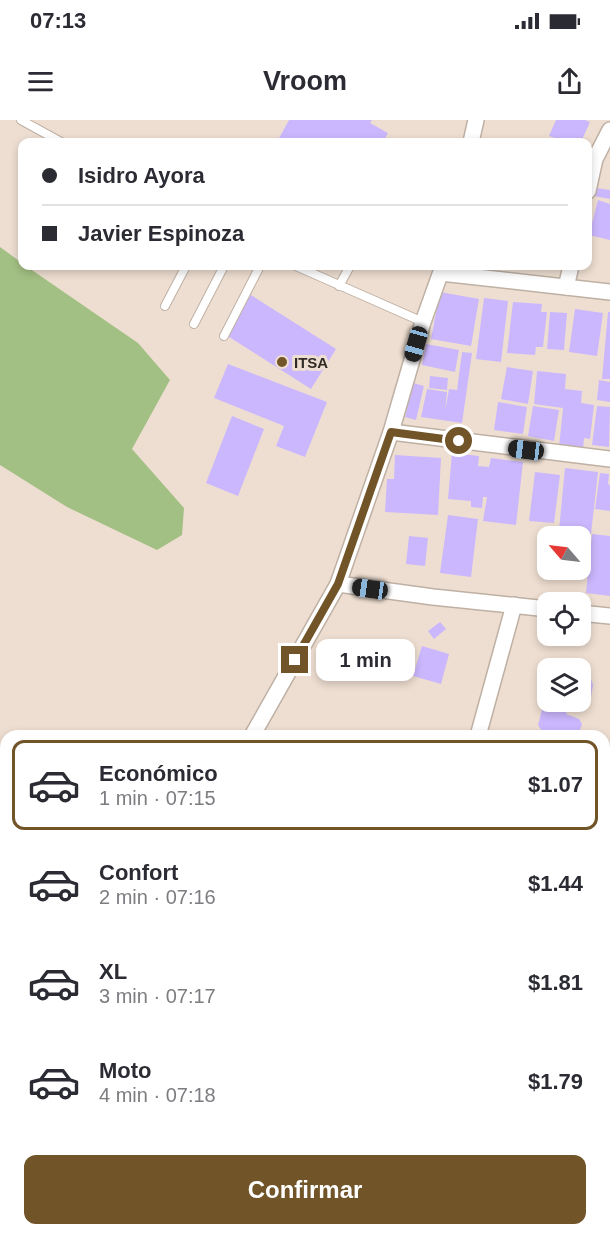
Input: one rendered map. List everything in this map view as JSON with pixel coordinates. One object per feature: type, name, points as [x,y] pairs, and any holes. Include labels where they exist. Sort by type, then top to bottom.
[{"type":"street","points":[[472,138],[476,120]]},
{"type":"street","points":[[592,173],[595,159],[610,130]]},
{"type":"street","points":[[255,730],[338,584],[391,432],[423,322],[442,270]]},
{"type":"street","points":[[449,270],[610,292]]},
{"type":"street","points":[[566,287],[570,270]]},
{"type":"street","points":[[391,432],[610,459]]},
{"type":"street","points":[[338,584],[537,608]]},
{"type":"street","points":[[480,730],[514,605]]},
{"type":"street","points":[[591,614],[610,616]]},
{"type":"lane","points":[[21,120],[54,138]]},
{"type":"lane","points":[[165,306],[184,270]]},
{"type":"lane","points":[[194,324],[222,270]]},
{"type":"lane","points":[[224,336],[258,270]]},
{"type":"lane","points":[[305,270],[423,322]]},
{"type":"lane","points":[[339,285],[348,270]]},
{"type":"green space","points":[[0,247],[18,260],[18,270],[32,270],[138,343],[170,380],[132,449],[184,508],[182,535],[157,550],[67,507],[0,465]]},
{"type":"building","points":[[289,120],[372,120],[370,123],[388,133],[385,138],[279,138]]},
{"type":"building","points":[[556,120],[590,122],[583,138],[549,136]]},
{"type":"building","points":[[596,188],[610,190],[610,199],[594,196]]},
{"type":"building","points":[[598,200],[610,204],[610,240],[592,236],[592,223]]},
{"type":"building","points":[[440,292],[479,299],[471,346],[431,339]]},
{"type":"building","points":[[251,295],[336,349],[311,389],[226,335]]},
{"type":"building","points":[[484,298],[508,301],[501,362],[476,359]]},
{"type":"building","points":[[513,302],[542,304],[541,312],[547,312],[543,347],[536,347],[535,355],[507,353]]},
{"type":"building","points":[[575,309],[603,313],[597,356],[569,352]]},
{"type":"building","points":[[550,312],[567,313],[564,350],[547,349]]},
{"type":"building","points":[[608,312],[610,312],[610,379],[602,379]]},
{"type":"building","points":[[426,344],[459,350],[455,372],[422,365]]},
{"type":"building","points":[[462,352],[472,353],[462,423],[421,417],[427,389],[447,392],[445,411],[449,389],[457,390]]},
{"type":"building","points":[[228,364],[327,402],[305,457],[276,446],[284,426],[214,398]]},
{"type":"building","points":[[507,367],[533,371],[528,404],[501,399]]},
{"type":"building","points":[[537,371],[566,374],[565,389],[582,391],[581,403],[594,405],[590,439],[584,438],[583,450],[559,447],[563,408],[534,404]]},
{"type":"building","points":[[430,376],[448,378],[447,390],[429,388]]},
{"type":"building","points":[[599,380],[610,382],[610,402],[597,400]]},
{"type":"building","points":[[413,383],[424,386],[416,420],[405,417]]},
{"type":"building","points":[[498,402],[527,407],[523,434],[494,430]]},
{"type":"building","points":[[533,406],[559,410],[554,441],[528,436]]},
{"type":"building","points":[[597,406],[610,407],[609,447],[592,445]]},
{"type":"building","points":[[232,416],[264,429],[238,496],[206,483]]},
{"type":"building","points":[[452,453],[479,456],[478,466],[489,467],[491,458],[523,462],[516,525],[483,521],[487,497],[483,497],[482,508],[471,507],[471,501],[448,499]]},
{"type":"building","points":[[395,455],[441,458],[438,515],[385,512],[387,479],[394,479]]},
{"type":"building","points":[[565,468],[598,472],[591,534],[591,526],[559,526]]},
{"type":"building","points":[[535,472],[560,475],[554,523],[529,521]]},
{"type":"building","points":[[600,473],[609,474],[610,511],[595,509]]},
{"type":"building","points":[[448,515],[478,519],[471,577],[440,573]]},
{"type":"building","points":[[592,534],[610,536],[610,596],[586,592],[587,580],[591,580]]},
{"type":"building","points":[[409,536],[428,538],[425,566],[406,564]]},
{"type":"building","points":[[440,622],[446,629],[434,639],[428,631]]},
{"type":"building","points":[[422,646],[449,654],[441,684],[413,676]]},
{"type":"building","points":[[541,712],[566,712],[566,714],[579,719],[582,724],[580,730],[541,730],[538,725]]},
{"type":"place","name":"ITSA","points":[[282,362]]},
{"type":"route","points":[[295,660],[338,584],[391,432],[459,441]]}]
